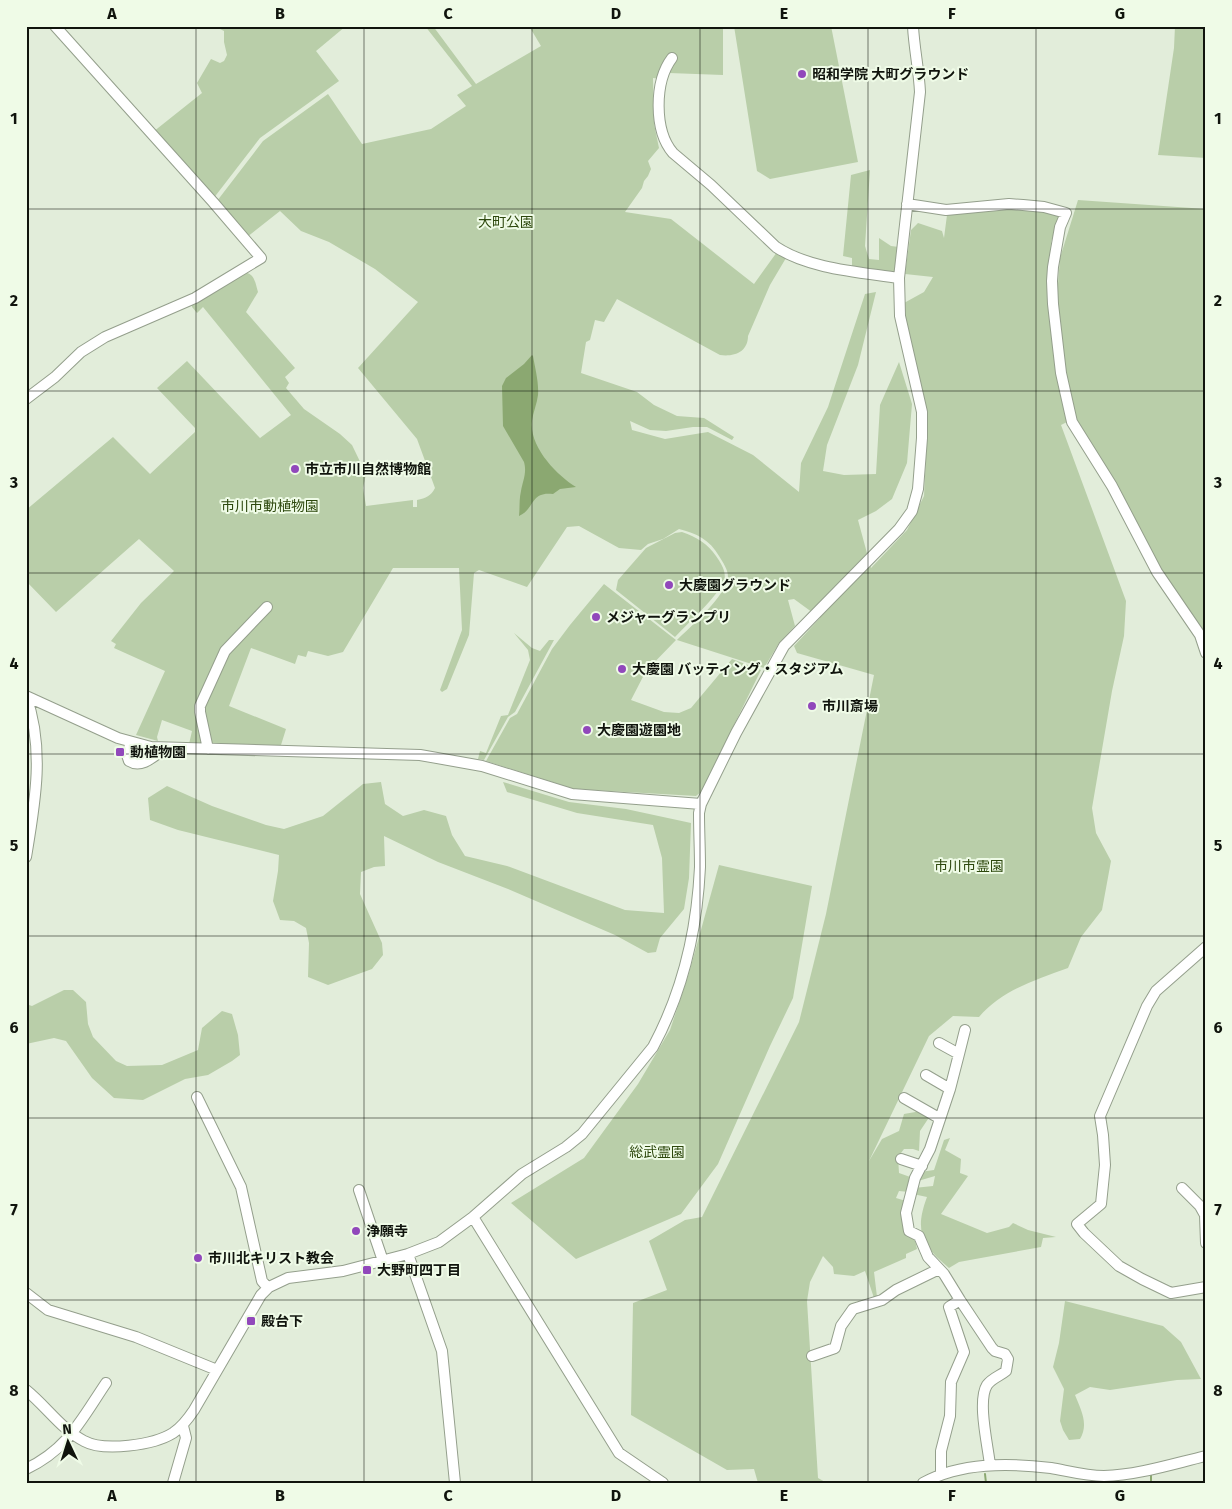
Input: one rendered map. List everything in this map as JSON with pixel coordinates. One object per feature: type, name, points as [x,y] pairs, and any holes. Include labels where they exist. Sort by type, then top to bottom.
[{"type":"street","points":[[26,399],[56,377],[81,352],[105,338],[195,298],[261,258],[55,26]]},
{"type":"street","points":[[26,1390],[72,1434],[96,1446],[111,1447],[152,1441],[171,1434],[183,1426],[194,1410],[261,1295],[268,1288],[288,1278],[343,1271],[408,1254],[439,1242],[473,1217],[522,1174],[566,1147],[582,1134],[652,1047],[660,1033],[682,978],[690,952],[699,878],[699,813],[701,804],[736,733],[784,646],[900,529],[912,511],[918,490],[922,412],[900,316],[899,278],[920,92],[913,26]]},
{"type":"street","points":[[672,58],[666,66],[659,91],[662,134],[664,141],[673,153],[776,247],[784,252],[798,259],[830,267],[899,278]]},
{"type":"street","points":[[907,204],[946,210],[1016,204],[1044,207],[1066,213],[1059,235],[1052,281],[1061,373],[1072,422],[1112,486],[1157,572],[1200,635],[1206,654]]},
{"type":"street","points":[[208,750],[200,706],[225,651],[267,607]]},
{"type":"street","points":[[26,696],[107,733],[152,747],[420,755],[482,766],[572,794],[701,804]]},
{"type":"street","points":[[26,696],[31,708],[37,748],[36,790],[26,857]]},
{"type":"street","points":[[131,742],[128,758],[129,761],[136,764],[145,762],[166,748]]},
{"type":"street","points":[[1206,947],[1156,991],[1147,1006],[1100,1116],[1105,1165],[1101,1204],[1077,1224],[1119,1266],[1142,1279],[1172,1292],[1206,1287]]},
{"type":"street","points":[[965,1030],[950,1089],[930,1149],[915,1178],[906,1213],[908,1228],[919,1236],[928,1257],[939,1269],[972,1315],[992,1348],[1005,1354],[1008,1359],[1006,1371],[988,1385],[984,1394],[985,1431],[990,1465]]},
{"type":"street","points":[[939,1043],[959,1054]]},
{"type":"street","points":[[926,1075],[950,1089]]},
{"type":"street","points":[[197,1097],[241,1187],[262,1281],[268,1288]]},
{"type":"street","points":[[904,1098],[939,1118]]},
{"type":"street","points":[[901,1159],[922,1166]]},
{"type":"street","points":[[1182,1188],[1200,1206],[1205,1215],[1206,1243]]},
{"type":"street","points":[[359,1190],[383,1261]]},
{"type":"street","points":[[473,1217],[614,1446],[646,1478],[663,1483]]},
{"type":"street","points":[[408,1254],[442,1351],[455,1483]]},
{"type":"street","points":[[812,1356],[835,1348],[841,1326],[853,1309],[882,1300],[896,1290],[939,1269]]},
{"type":"street","points":[[26,1293],[48,1310],[136,1337],[217,1370]]},
{"type":"street","points":[[941,1474],[940,1452],[950,1416],[951,1382],[964,1352],[948,1307],[960,1300]]},
{"type":"street","points":[[26,1469],[48,1457],[63,1445],[106,1383]]},
{"type":"street","points":[[173,1483],[186,1438],[183,1426]]},
{"type":"street","points":[[923,1483],[941,1474],[990,1465],[1050,1468],[1102,1476],[1137,1472],[1206,1456]]},
{"type":"green space","points":[[214,26],[346,26],[316,51],[339,81],[260,138],[213,199],[153,132],[202,93],[197,83],[211,59],[220,63],[224,61],[227,55],[224,31]]},
{"type":"green space","points":[[425,26],[433,26],[476,84],[541,46],[529,26],[723,26],[723,75],[669,73],[661,79],[653,78],[654,124],[659,148],[648,161],[651,169],[642,188],[625,212],[671,219],[754,284],[777,252],[786,258],[770,285],[743,350],[735,354],[720,355],[617,299],[604,322],[595,320],[590,340],[586,342],[581,373],[637,392],[654,405],[677,416],[704,418],[734,437],[732,440],[707,427],[666,431],[650,430],[630,421],[632,430],[665,439],[708,432],[753,455],[799,492],[801,463],[828,407],[865,294],[876,292],[858,365],[827,445],[823,471],[844,475],[876,474],[880,405],[899,362],[912,404],[907,463],[892,499],[876,511],[858,520],[871,568],[907,530],[924,496],[928,415],[907,326],[904,303],[924,292],[933,277],[905,274],[911,230],[918,223],[942,231],[944,238],[947,215],[1014,208],[1060,215],[1051,242],[1049,286],[1069,421],[1061,425],[1126,601],[1124,636],[1112,691],[1092,808],[1096,833],[1111,861],[1102,910],[1081,937],[1068,968],[1031,982],[1009,993],[979,1017],[953,1016],[929,1036],[869,1161],[882,1139],[899,1131],[904,1114],[921,1111],[930,1116],[920,1131],[919,1151],[904,1149],[898,1157],[899,1173],[913,1178],[909,1192],[899,1191],[896,1198],[906,1201],[917,1249],[906,1254],[906,1258],[874,1272],[877,1297],[874,1298],[865,1271],[854,1276],[834,1274],[833,1267],[823,1256],[810,1282],[807,1301],[818,1478],[827,1483],[758,1483],[754,1469],[727,1470],[631,1415],[633,1303],[667,1290],[649,1241],[685,1220],[702,1217],[799,1022],[826,914],[874,675],[797,653],[794,646],[820,618],[794,599],[788,600],[795,626],[779,643],[764,668],[677,640],[715,601],[726,584],[728,574],[726,569],[715,550],[707,541],[697,535],[679,529],[663,539],[648,544],[641,550],[619,548],[579,526],[567,527],[527,587],[479,570],[474,573],[469,635],[447,689],[442,692],[440,690],[462,630],[459,568],[393,568],[343,652],[328,656],[308,651],[306,657],[298,655],[295,664],[251,648],[229,706],[286,729],[281,745],[189,744],[192,731],[162,720],[157,737],[158,741],[136,735],[165,671],[114,648],[116,644],[111,641],[141,603],[174,571],[139,539],[56,612],[26,581],[26,510],[113,437],[150,474],[195,432],[195,428],[157,388],[187,361],[260,438],[291,415],[203,307],[197,313],[192,307],[192,304],[245,272],[253,277],[258,292],[246,312],[295,368],[285,377],[289,383],[286,388],[304,409],[340,434],[352,445],[366,474],[363,488],[366,506],[413,500],[413,507],[417,507],[417,500],[432,493],[435,488],[417,439],[358,368],[418,302],[375,269],[329,242],[301,231],[280,211],[247,237],[217,201],[263,141],[328,94],[362,144],[431,129],[466,106],[457,95],[472,86]]},
{"type":"green space","points":[[734,26],[831,26],[858,162],[770,179],[757,171]]},
{"type":"green space","points":[[1175,26],[1206,26],[1206,158],[1158,155],[1174,48]]},
{"type":"green space","points":[[870,170],[865,246],[869,259],[879,260],[879,238],[891,246],[899,247],[896,270],[892,273],[852,267],[852,258],[843,256],[851,175]]},
{"type":"green space","points":[[1078,200],[1206,209],[1206,635],[1159,568],[1075,421],[1062,353],[1057,296],[1060,258]]},
{"type":"green space","name":"大慶園グラウンド","points":[[682,532],[706,544],[722,565],[725,578],[716,594],[675,637],[616,590],[618,580],[646,548],[675,533]]},
{"type":"green space","points":[[604,584],[676,640],[646,671],[631,700],[664,712],[679,713],[691,708],[732,659],[761,670],[701,792],[696,796],[574,789],[486,761],[510,718],[517,714],[552,649]]},
{"type":"green space","points":[[514,633],[532,648],[540,651],[549,640],[554,640],[515,712],[508,717],[484,760],[478,759],[480,751],[486,753],[501,716],[508,715],[530,660],[528,650]]},
{"type":"green space","points":[[381,782],[385,804],[403,816],[424,810],[446,816],[452,835],[465,856],[507,866],[625,910],[664,913],[662,858],[653,825],[577,813],[507,792],[503,782],[569,802],[626,809],[691,823],[689,878],[684,909],[660,938],[656,952],[648,953],[615,935],[508,889],[438,862],[384,836],[385,866],[374,867],[361,872],[360,894],[382,943],[383,955],[372,969],[328,985],[308,977],[309,943],[306,928],[294,921],[280,920],[273,901],[279,855],[178,830],[150,820],[148,798],[167,786],[212,806],[266,825],[284,829],[323,816],[363,784]]},
{"type":"green space","name":"総武霊園","points":[[719,865],[812,886],[793,998],[718,1164],[681,1214],[576,1259],[511,1203],[584,1158],[638,1084],[670,1030],[689,973]]},
{"type":"green space","points":[[64,990],[73,990],[86,1002],[88,1024],[93,1037],[116,1061],[127,1066],[162,1065],[198,1050],[202,1028],[222,1011],[232,1014],[238,1035],[240,1055],[208,1075],[185,1079],[143,1100],[114,1098],[92,1078],[66,1041],[54,1038],[26,1044],[26,1004],[32,1006]]},
{"type":"green space","points":[[950,1138],[945,1150],[961,1159],[960,1173],[968,1176],[941,1214],[987,1233],[1009,1227],[1013,1223],[1028,1230],[1056,1237],[1043,1238],[1041,1247],[959,1262],[949,1268],[940,1260],[927,1245],[921,1229],[923,1209],[927,1197],[913,1194],[914,1188],[933,1186],[935,1176],[918,1181],[920,1172],[934,1170],[944,1140]]},
{"type":"green space","points":[[1065,1301],[1163,1326],[1181,1342],[1201,1379],[1177,1380],[1110,1390],[1090,1387],[1075,1395],[1083,1417],[1084,1428],[1080,1439],[1069,1440],[1060,1421],[1064,1389],[1053,1367],[1059,1343]]},
{"type":"shaded area","points":[[532,355],[537,375],[538,390],[532,421],[535,441],[553,468],[576,487],[560,489],[553,494],[540,495],[519,516],[525,466],[503,426],[502,386],[506,378]]},
{"type":"waterway","points":[[985,1474],[986,1483]]},
{"type":"waterway","points":[[1151,1475],[1151,1483]]},
{"type":"place","name":"昭和学院 大町グラウンド","points":[[802,74]]},
{"type":"place","name":"市立市川自然博物館","points":[[295,469]]},
{"type":"place","name":"大慶園グラウンド","points":[[669,585]]},
{"type":"place","name":"メジャーグランプリ","points":[[596,617]]},
{"type":"place","name":"大慶園 バッティング・スタジアム","points":[[622,669]]},
{"type":"place","name":"市川斎場","points":[[812,706]]},
{"type":"place","name":"大慶園遊園地","points":[[587,730]]},
{"type":"place","name":"動植物園","points":[[120,752]]},
{"type":"place","name":"浄願寺","points":[[356,1231]]},
{"type":"place","name":"市川北キリスト教会","points":[[198,1258]]},
{"type":"place","name":"大野町四丁目","points":[[367,1270]]},
{"type":"place","name":"殿台下","points":[[251,1321]]},
{"type":"park label","name":"大町公園","points":[[506,222]]},
{"type":"park label","name":"市川市動植物園","points":[[270,506]]},
{"type":"park label","name":"市川市霊園","points":[[969,866]]}]
